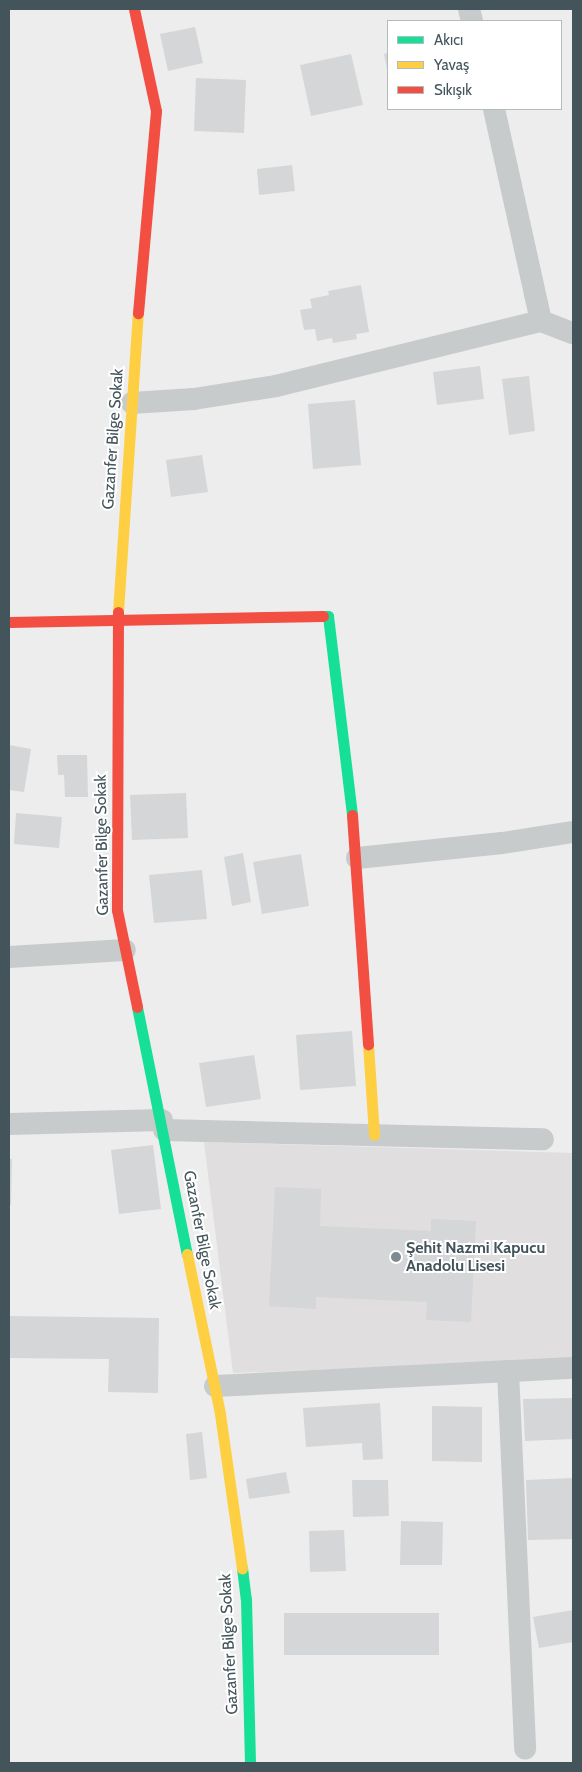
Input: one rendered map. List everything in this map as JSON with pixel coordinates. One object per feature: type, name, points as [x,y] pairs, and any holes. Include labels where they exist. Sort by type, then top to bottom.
[{"type":"street","name":"Gazanfer Bilge Sokak","points":[[134,9],[156,111],[132,403],[117,622],[117,910],[163,1125],[214,1386],[246,1599],[250,1763]]},
{"type":"street","points":[[494,110],[541,322]]},
{"type":"street","points":[[132,403],[194,399],[276,386],[541,322],[573,333]]},
{"type":"street","points":[[9,622],[117,622],[328,616],[357,858],[374,1135]]},
{"type":"street","points":[[357,858],[573,832]]},
{"type":"street","points":[[9,957],[126,950]]},
{"type":"street","points":[[9,1124],[163,1125],[374,1135],[543,1139]]},
{"type":"street","points":[[214,1386],[573,1368]]},
{"type":"street","points":[[508,1372],[525,1749]]},
{"type":"shaded area","name":"Şehit Nazmi Kapucu Anadolu Lisesi","points":[[204,1142],[573,1153],[573,1360],[233,1373]]},
{"type":"building","points":[[195,27],[203,63],[168,71],[160,34]]},
{"type":"building","points":[[387,53],[387,69],[384,54]]},
{"type":"building","points":[[351,54],[363,105],[311,116],[300,65]]},
{"type":"building","points":[[196,78],[246,80],[244,133],[194,131]]},
{"type":"building","points":[[292,165],[295,191],[259,195],[257,169]]},
{"type":"building","points":[[361,285],[369,332],[356,334],[357,339],[333,343],[332,338],[317,341],[315,329],[304,330],[300,310],[312,308],[310,299],[329,295],[328,291]]},
{"type":"building","points":[[480,366],[484,399],[437,405],[433,372]]},
{"type":"building","points":[[529,376],[535,431],[509,435],[502,379]]},
{"type":"building","points":[[355,400],[361,465],[313,469],[308,404]]},
{"type":"building","points":[[202,455],[208,492],[171,497],[166,460]]},
{"type":"building","points":[[9,745],[31,749],[24,792],[9,790]]},
{"type":"building","points":[[57,755],[87,755],[88,797],[65,797],[64,775],[58,775]]},
{"type":"building","points":[[186,793],[188,838],[132,840],[130,795]]},
{"type":"building","points":[[16,813],[62,817],[59,848],[14,844]]},
{"type":"building","points":[[243,853],[251,902],[232,906],[224,857]]},
{"type":"building","points":[[301,854],[309,906],[262,914],[253,862]]},
{"type":"building","points":[[202,870],[207,919],[154,923],[149,875]]},
{"type":"building","points":[[352,1031],[356,1086],[300,1090],[296,1035]]},
{"type":"building","points":[[254,1055],[261,1099],[206,1107],[199,1063]]},
{"type":"building","points":[[153,1145],[161,1209],[119,1214],[111,1150]]},
{"type":"building","points":[[9,1159],[12,1159],[11,1205],[9,1205]]},
{"type":"building","points":[[275,1187],[321,1189],[320,1226],[431,1231],[431,1219],[476,1221],[471,1322],[426,1320],[427,1302],[316,1297],[316,1309],[269,1306]]},
{"type":"building","points":[[9,1316],[159,1318],[158,1393],[108,1392],[109,1359],[9,1358]]},
{"type":"building","points":[[573,1398],[573,1439],[525,1441],[523,1399]]},
{"type":"building","points":[[380,1403],[383,1459],[363,1460],[362,1443],[306,1447],[303,1408]]},
{"type":"building","points":[[432,1406],[482,1407],[482,1462],[432,1461]]},
{"type":"building","points":[[202,1432],[207,1478],[190,1480],[186,1434]]},
{"type":"building","points":[[286,1472],[290,1493],[249,1499],[246,1479]]},
{"type":"building","points":[[573,1478],[573,1539],[528,1540],[526,1480]]},
{"type":"building","points":[[352,1480],[388,1480],[389,1516],[353,1517]]},
{"type":"building","points":[[401,1521],[443,1522],[442,1565],[400,1565]]},
{"type":"building","points":[[344,1530],[346,1571],[310,1572],[309,1531]]},
{"type":"building","points":[[573,1610],[573,1642],[539,1648],[533,1617]]},
{"type":"building","points":[[284,1613],[439,1613],[439,1655],[284,1655]]},
{"type":"traffic: fast","points":[[323,616],[328,616],[352,815]]},
{"type":"traffic: fast","points":[[137,1007],[187,1254]]},
{"type":"traffic: fast","points":[[242,1568],[246,1599],[250,1763]]},
{"type":"traffic: slow","points":[[118,612],[138,313]]},
{"type":"traffic: slow","points":[[368,1044],[374,1135]]},
{"type":"traffic: slow","points":[[187,1254],[220,1414],[242,1568]]},
{"type":"traffic: jam","points":[[134,9],[156,111],[138,313]]},
{"type":"traffic: jam","points":[[118,612],[117,910],[137,1007]]},
{"type":"traffic: jam","points":[[9,622],[323,616]]},
{"type":"traffic: jam","points":[[352,815],[368,1044]]},
{"type":"place","name":"Şehit Nazmi Kapucu Anadolu Lisesi","points":[[396,1257]]}]
